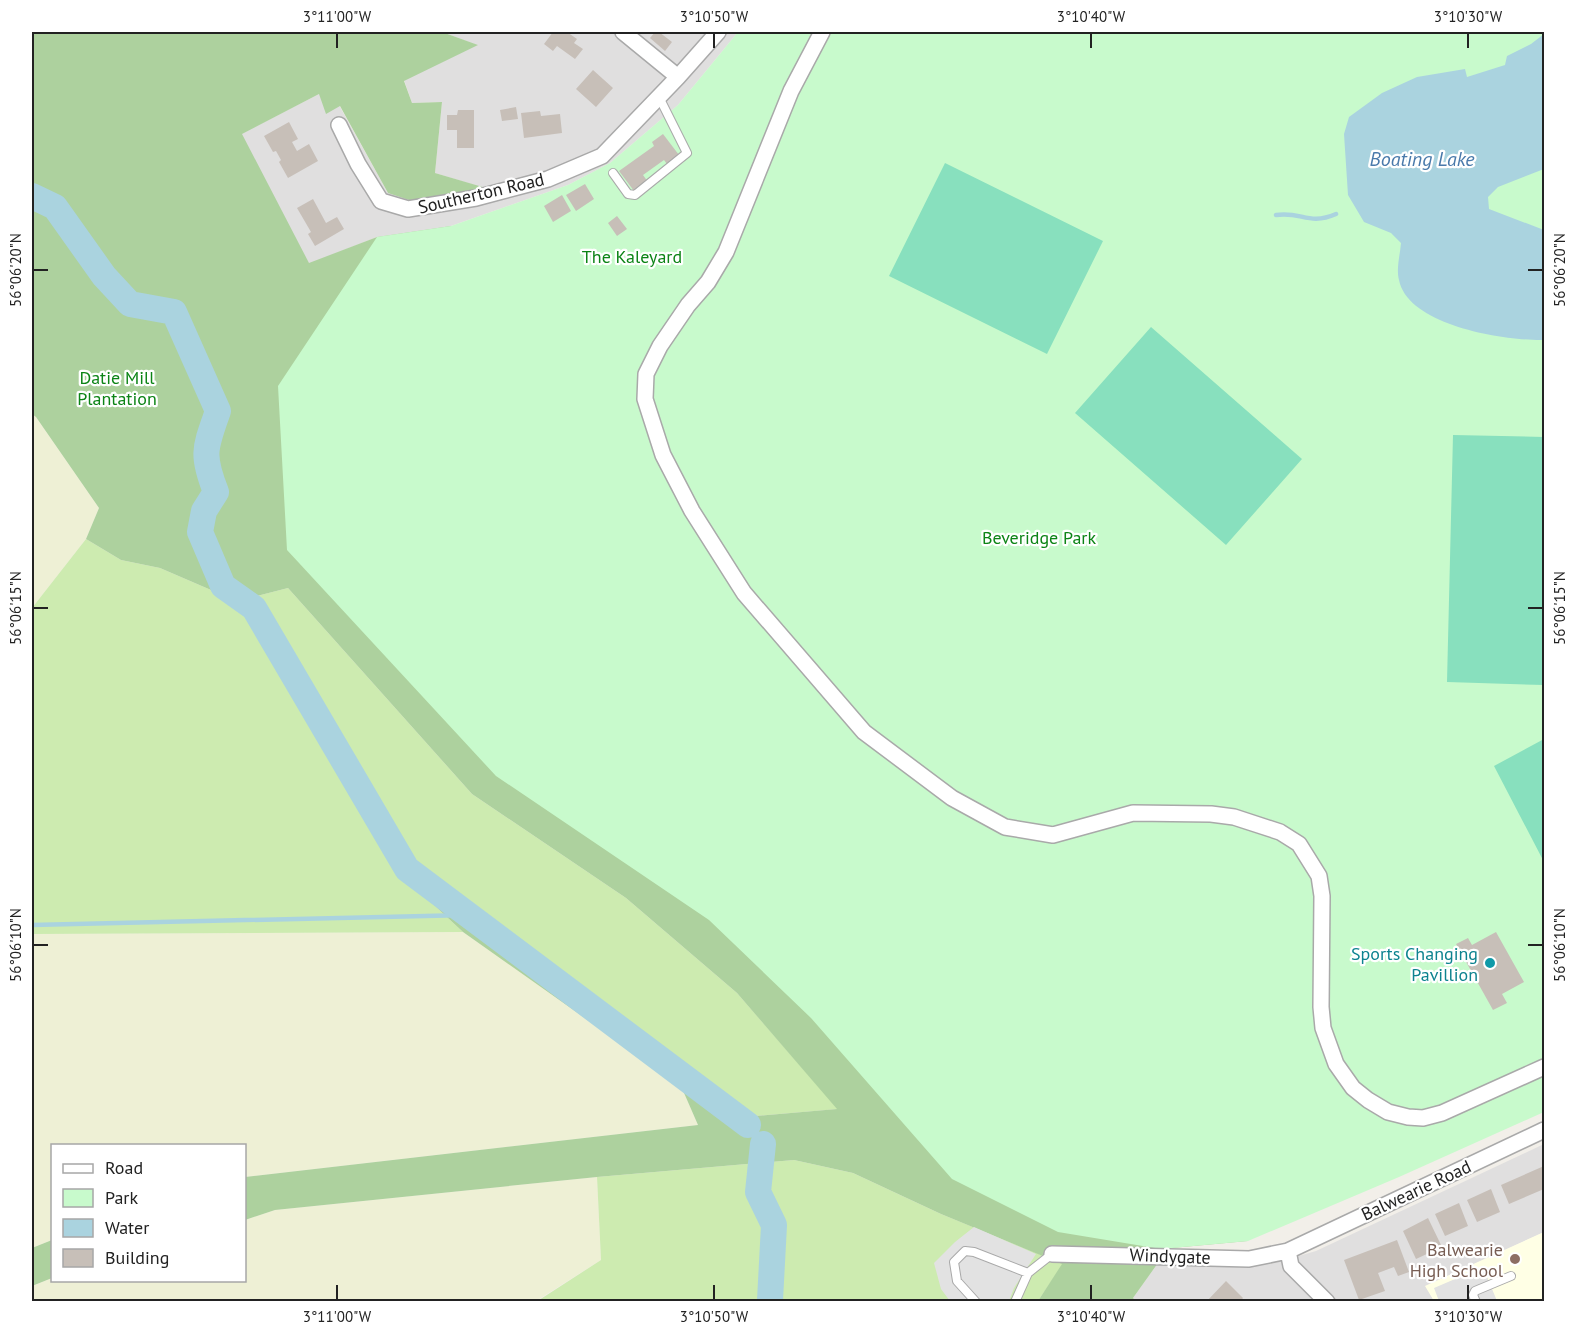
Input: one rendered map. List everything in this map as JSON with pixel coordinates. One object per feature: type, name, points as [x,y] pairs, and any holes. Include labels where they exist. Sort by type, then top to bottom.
[{"type":"street","points":[[623,32],[678,77]]},
{"type":"street","name":"Southerton Road","points":[[339,125],[358,164],[381,201],[408,209],[477,198],[548,179],[602,156],[659,98],[718,32]]},
{"type":"street","points":[[822,32],[791,91],[726,252],[708,282],[688,305],[660,346],[646,374],[645,399],[663,455],[692,511],[744,593],[864,732],[952,798],[1005,827],[1053,835],[1133,813],[1211,814],[1234,817],[1280,831],[1299,844],[1319,876],[1323,896],[1321,1007],[1323,1028],[1336,1064],[1353,1088],[1388,1112],[1423,1118],[1442,1113],[1545,1067]]},
{"type":"street","name":"Balwearie Road","points":[[1288,1251],[1545,1130]]},
{"type":"street","points":[[1288,1251],[1291,1266],[1327,1302]]},
{"type":"street","name":"Windygate","points":[[1052,1254],[1250,1259],[1288,1251]]},
{"type":"lane","points":[[613,173],[628,194],[635,195],[687,153],[659,98]]},
{"type":"lane","points":[[976,1302],[957,1281],[954,1262],[965,1251],[974,1251],[1028,1273]]},
{"type":"lane","points":[[1015,1302],[1028,1273],[1052,1254]]},
{"type":"lane","points":[[1476,1302],[1473,1295],[1475,1291],[1511,1276]]},
{"type":"shaded area","points":[[442,32],[738,32],[678,105],[610,163],[568,185],[448,227],[377,237],[309,264],[241,134],[319,94],[339,105],[388,193],[440,198],[484,188],[435,173],[442,102],[412,103],[404,80],[477,45]]},
{"type":"shaded area","points":[[32,414],[99,508],[86,539],[32,608]]},
{"type":"shaded area","points":[[463,932],[681,1086],[698,1125],[246,1177],[246,1144],[51,1144],[51,1240],[32,1248],[32,934]]},
{"type":"shaded area","points":[[1544,1144],[1544,1232],[1426,1286],[1434,1301],[1137,1302],[1133,1298],[1158,1263],[1271,1264],[1316,1251]]},
{"type":"shaded area","points":[[597,1177],[601,1260],[536,1301],[32,1302],[32,1286],[51,1278],[51,1282],[246,1282],[246,1220],[275,1210]]},
{"type":"shaded area","points":[[974,1227],[1036,1254],[1014,1288],[1009,1301],[950,1301],[941,1289],[934,1263]]},
{"type":"shaded area","name":"Balwearie High School","points":[[1544,1232],[1544,1301],[1434,1301],[1425,1286]]},
{"type":"shaded area","points":[[1483,1267],[1497,1301],[1439,1301],[1434,1288]]},
{"type":"green space","name":"Datie Mill Plantation","points":[[32,32],[442,32],[478,45],[404,81],[412,103],[442,102],[435,173],[486,188],[440,198],[412,201],[388,193],[340,106],[326,114],[319,94],[242,134],[309,263],[377,237],[451,226],[1248,1241],[1161,1249],[1158,1263],[1133,1298],[1137,1302],[1038,1301],[1062,1264],[941,1214],[853,1173],[794,1160],[597,1177],[275,1210],[246,1220],[246,1177],[698,1125],[681,1086],[463,932],[393,867],[252,622],[211,590],[160,568],[121,560],[86,539],[99,508],[32,414]],"holes":[[[288,588],[472,794],[626,898],[737,993],[837,1109],[755,1116],[506,937],[411,861],[253,597]]]},
{"type":"green space","name":"Beveridge Park","points":[[738,32],[1544,32],[1544,1112],[1248,1241],[1161,1249],[1058,1232],[952,1179],[811,1018],[709,920],[496,776],[287,550],[278,386],[377,237],[451,226],[568,185],[610,163],[678,105]]},
{"type":"green space","points":[[945,163],[1103,241],[1047,354],[889,276]]},
{"type":"green space","points":[[1151,327],[1302,459],[1226,545],[1075,413]]},
{"type":"green space","points":[[1453,435],[1544,437],[1544,685],[1447,682]]},
{"type":"green space","points":[[86,539],[121,560],[160,568],[211,590],[252,622],[393,867],[463,932],[32,934],[32,608]]},
{"type":"green space","points":[[288,588],[472,794],[626,898],[737,993],[838,1109],[755,1116],[506,937],[411,861],[253,597]]},
{"type":"green space","points":[[1544,739],[1544,862],[1494,766]]},
{"type":"green space","points":[[794,1160],[853,1173],[941,1214],[1063,1264],[1038,1301],[536,1302],[601,1260],[597,1177]]},
{"type":"green space","points":[[51,1240],[51,1278],[32,1286],[32,1248]]},
{"type":"water","name":"Boating Lake","points":[[1544,34],[1544,169],[1498,187],[1488,197],[1489,209],[1544,230],[1544,340],[1527,340],[1461,328],[1420,309],[1406,296],[1398,276],[1401,243],[1391,233],[1364,222],[1348,195],[1344,134],[1349,117],[1382,93],[1417,77],[1465,69],[1467,77],[1505,65],[1507,56],[1531,44]]},
{"type":"building","points":[[553,32],[567,32],[577,39],[574,43],[583,49],[575,59],[557,46],[553,51],[544,44]]},
{"type":"building","points":[[655,32],[659,32],[672,42],[665,51],[650,38]]},
{"type":"building","points":[[593,70],[613,88],[596,107],[576,89]]},
{"type":"building","points":[[516,107],[518,119],[502,121],[500,110]]},
{"type":"building","points":[[458,110],[474,110],[474,148],[457,148],[457,130],[447,130],[447,115],[457,115]]},
{"type":"building","points":[[540,111],[541,116],[560,114],[562,133],[524,138],[521,113]]},
{"type":"building","points":[[289,122],[298,139],[292,142],[297,151],[309,144],[318,161],[288,178],[276,151],[273,152],[264,136]]},
{"type":"building","points":[[663,134],[679,155],[667,164],[664,160],[643,175],[648,182],[634,191],[619,171],[654,146],[652,142]]},
{"type":"building","points":[[585,184],[594,199],[576,211],[566,195]]},
{"type":"building","points":[[562,195],[571,211],[553,222],[544,206]]},
{"type":"building","points":[[313,199],[326,223],[337,217],[344,229],[315,246],[308,234],[311,232],[297,208]]},
{"type":"building","points":[[617,216],[627,229],[617,236],[608,223]]},
{"type":"building","name":"Sports Changing Pavillion","points":[[1496,932],[1524,982],[1502,994],[1507,1003],[1493,1010],[1456,944],[1468,938],[1472,945]]},
{"type":"building","points":[[1544,1166],[1544,1189],[1509,1204],[1501,1185]]},
{"type":"building","points":[[1491,1189],[1500,1212],[1477,1222],[1467,1200]]},
{"type":"building","points":[[1459,1203],[1468,1226],[1445,1236],[1435,1214]]},
{"type":"building","points":[[1428,1218],[1442,1247],[1416,1259],[1403,1231]]},
{"type":"building","points":[[1397,1240],[1409,1272],[1398,1276],[1394,1267],[1378,1273],[1385,1291],[1359,1300],[1344,1260]]},
{"type":"building","points":[[1226,1281],[1243,1298],[1240,1302],[1206,1302]]},
{"type":"waterway","points":[[32,196],[55,207],[104,276],[130,304],[174,312],[218,411],[207,451],[208,469],[216,492],[204,511],[200,532],[223,586],[254,608],[407,869],[748,1125]]},
{"type":"waterway","points":[[1276,215],[1285,214],[1318,219],[1336,214]]},
{"type":"waterway","points":[[32,925],[468,915]]},
{"type":"waterway","points":[[763,1144],[758,1192],[774,1225],[770,1300]]},
{"type":"place","name":"Sports Changing Pavillion","points":[[1490,963]]},
{"type":"place","name":"Balwearie High School","points":[[1515,1259]]},
{"type":"park label","name":"The Kaleyard","points":[[632,256]]}]
